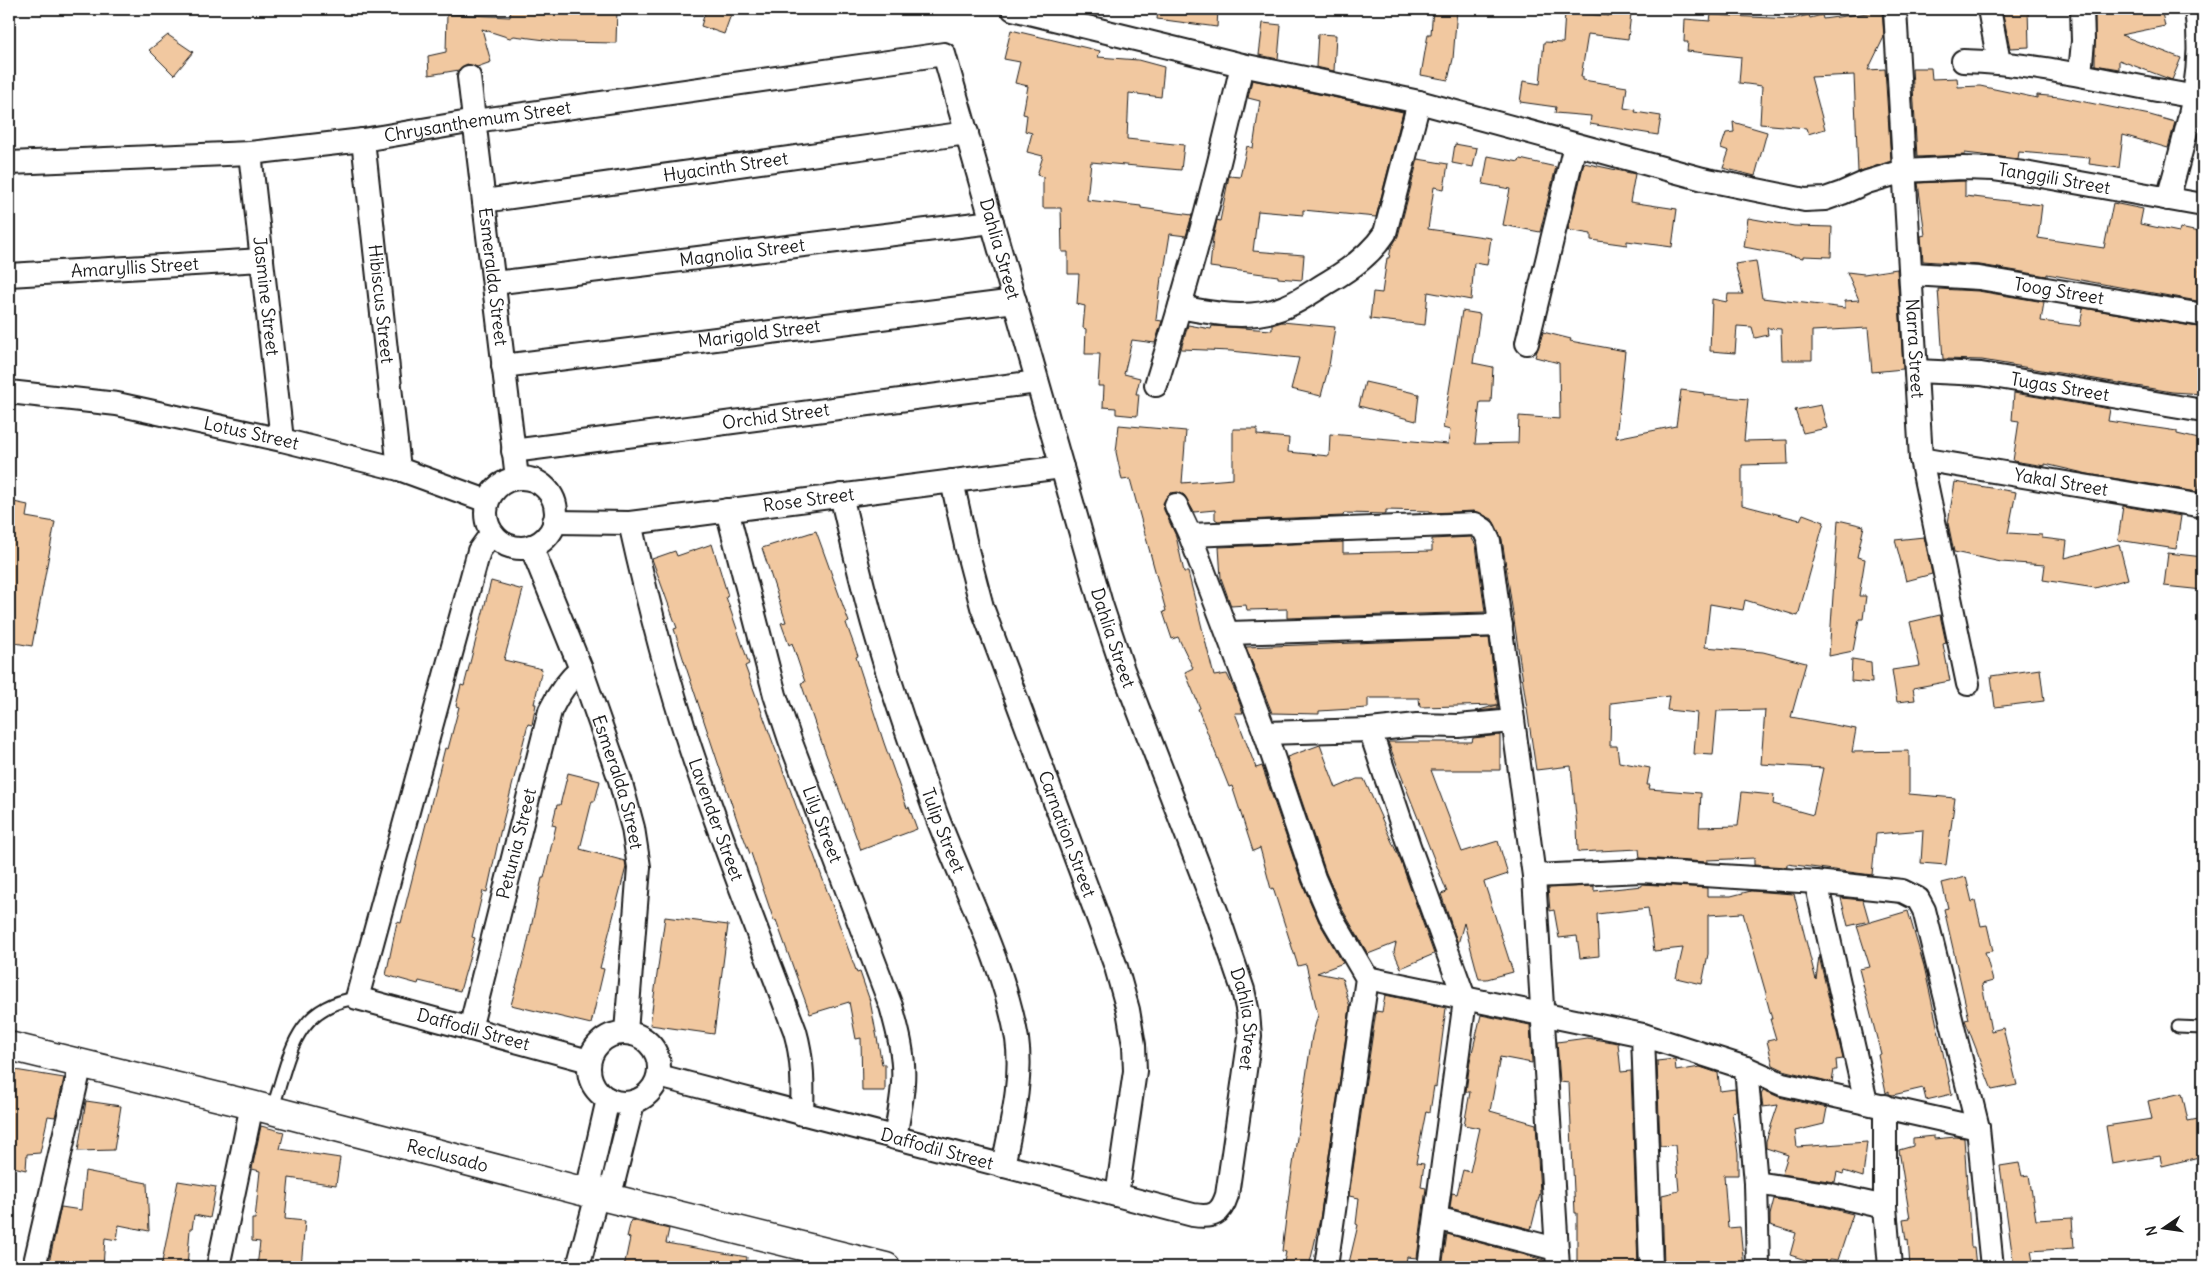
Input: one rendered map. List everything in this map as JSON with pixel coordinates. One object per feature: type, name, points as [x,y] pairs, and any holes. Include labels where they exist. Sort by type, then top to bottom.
[{"type":"street","name":"Tanggili Street","points":[[1012,9],[1242,65],[1418,102],[1703,179],[1805,200],[1834,196],[1904,170],[1963,168],[1994,169],[2203,205]]},
{"type":"street","name":"Narra Street","points":[[1895,9],[1912,274],[1921,459],[1968,684]]},
{"type":"street","points":[[1989,9],[1999,62]]},
{"type":"street","points":[[2080,74],[2083,41],[2082,9]]},
{"type":"street","points":[[2168,199],[2199,97],[2196,9]]},
{"type":"street","name":"Chrysanthemum Street","points":[[9,163],[250,153],[363,140],[475,121],[944,54]]},
{"type":"street","name":"Dahlia Street","points":[[944,54],[1101,604],[1120,660],[1218,916],[1243,990],[1250,1036],[1227,1195],[1223,1208],[1215,1214]]},
{"type":"street","points":[[1963,62],[1999,62],[2080,74],[2199,97]]},
{"type":"street","points":[[1156,385],[1180,307],[1242,65]]},
{"type":"street","name":"Esmeralda Street","points":[[469,77],[517,478]]},
{"type":"street","points":[[1180,307],[1226,316],[1270,311],[1287,306],[1359,262],[1376,246],[1385,233],[1418,102]]},
{"type":"street","name":"Hyacinth Street","points":[[484,200],[967,133]]},
{"type":"street","name":"Hibiscus Street","points":[[363,140],[399,469]]},
{"type":"street","points":[[1527,343],[1575,145]]},
{"type":"street","name":"Jasmine Street","points":[[250,153],[282,440]]},
{"type":"street","name":"Magnolia Street","points":[[494,283],[992,222]]},
{"type":"street","name":"Amaryllis Street","points":[[9,275],[262,260]]},
{"type":"street","name":"Toog Street","points":[[1912,274],[1979,278],[2203,314]]},
{"type":"street","name":"Marigold Street","points":[[503,366],[1014,301]]},
{"type":"street","name":"Tugas Street","points":[[1916,371],[1981,374],[2203,412]]},
{"type":"street","name":"Orchid Street","points":[[513,451],[1038,382]]},
{"type":"street","name":"Lotus Street","points":[[9,392],[117,404],[282,440],[399,469],[488,501]]},
{"type":"street","name":"Yakal Street","points":[[1921,459],[2203,506]]},
{"type":"street","name":"Rose Street","points":[[554,522],[630,523],[1062,467]]},
{"type":"street","points":[[517,478],[530,479],[542,485],[551,496],[555,508],[554,522],[550,532],[542,541],[520,548],[509,546],[500,541],[492,533],[486,517],[488,501],[494,490],[504,482],[517,478]]},
{"type":"street","name":"Carnation Street","points":[[952,481],[982,607],[1116,967],[1128,1010],[1134,1045],[1135,1071],[1117,1196]]},
{"type":"street","name":"Tulip Street","points":[[841,496],[875,629],[894,693],[937,816],[997,968],[1009,1004],[1017,1040],[1019,1068],[1004,1166]]},
{"type":"street","points":[[1176,505],[1190,535],[1265,733],[1314,878],[1330,915],[1367,978],[1326,1267]]},
{"type":"street","name":"Lily Street","points":[[727,510],[775,695],[790,740],[888,997],[898,1030],[903,1059],[903,1083],[895,1138]]},
{"type":"street","name":"Lavender Street","points":[[630,523],[659,642],[691,748],[718,828],[795,1031],[801,1054],[804,1079],[802,1114]]},
{"type":"street","points":[[1190,535],[1475,524],[1484,530],[1489,541],[1534,876],[1557,1258],[1436,1218]]},
{"type":"street","points":[[357,998],[477,559],[485,541],[492,533]]},
{"type":"street","name":"Esmeralda Street","points":[[531,546],[581,669],[620,780],[633,828],[639,867],[626,1032]]},
{"type":"street","points":[[1228,633],[1501,625]]},
{"type":"street","name":"Petunia Street","points":[[470,1029],[550,711],[558,693],[581,669]]},
{"type":"street","points":[[1265,733],[1370,730],[1417,725],[1458,726],[1513,721]]},
{"type":"street","points":[[1370,730],[1464,1000],[1429,1267]]},
{"type":"street","points":[[1534,876],[1642,871],[1816,882],[1902,892],[1918,899],[1924,910],[1978,1128],[1992,1267]]},
{"type":"street","points":[[1816,882],[1876,1104],[1890,1267]]},
{"type":"street","points":[[1367,978],[1464,1000],[1643,1036],[1746,1068],[1782,1084],[1978,1128]]},
{"type":"street","name":"Daffodil Street","points":[[357,998],[589,1061]]},
{"type":"street","points":[[626,1032],[638,1034],[648,1041],[656,1051],[660,1064],[659,1076],[654,1088],[645,1097],[633,1102],[620,1103],[608,1100],[599,1093],[592,1083],[589,1061],[594,1049],[602,1040],[613,1034],[626,1032]]},
{"type":"street","points":[[1643,1036],[1650,1267]]},
{"type":"street","name":"Reclusado","points":[[9,1046],[262,1107],[873,1266]]},
{"type":"street","points":[[34,1267],[81,1063]]},
{"type":"street","points":[[1746,1068],[1756,1183],[1758,1267]]},
{"type":"street","name":"Daffodil Street","points":[[659,1076],[1193,1215],[1204,1217],[1215,1214]]},
{"type":"street","points":[[598,1195],[590,1178],[608,1100]]},
{"type":"street","points":[[578,1267],[598,1195],[613,1182],[633,1102]]},
{"type":"street","points":[[218,1267],[262,1107]]},
{"type":"street","points":[[1756,1183],[1827,1194],[1885,1207]]},
{"type":"lane","points":[[262,1107],[295,1039],[307,1021],[323,1008],[341,1000],[357,998]]},
{"type":"lane","points":[[2178,1027],[2203,1028]]},
{"type":"building","points":[[511,9],[617,9],[616,43],[561,42],[514,36],[510,38],[482,29],[491,62],[477,67],[467,64],[459,70],[429,75],[428,56],[446,52],[447,14],[510,17]]},
{"type":"building","points":[[706,9],[733,9],[724,34],[701,26]]},
{"type":"building","points":[[1158,9],[1218,9],[1217,27],[1157,19]]},
{"type":"building","points":[[1433,9],[1457,9],[1453,59],[1448,80],[1421,75],[1428,34],[1431,34]]},
{"type":"building","points":[[2002,9],[2028,9],[2029,47],[2010,48]]},
{"type":"building","points":[[2095,9],[2161,9],[2165,26],[2121,35],[2181,58],[2172,80],[2119,60],[2119,69],[2095,65]]},
{"type":"building","points":[[1882,11],[1884,37],[1868,70],[1885,69],[1891,161],[1858,172],[1854,75],[1811,77],[1825,129],[1808,134],[1806,128],[1760,124],[1762,86],[1739,83],[1741,57],[1687,51],[1688,42],[1684,42],[1685,19],[1710,21],[1711,15],[1792,19],[1809,15],[1810,18],[1822,15],[1823,19]]},
{"type":"building","points":[[1565,12],[1609,16],[1609,12],[1631,14],[1628,39],[1588,34],[1581,77],[1583,77],[1583,80],[1627,87],[1624,108],[1636,110],[1635,112],[1661,116],[1658,135],[1590,124],[1591,116],[1555,113],[1556,107],[1520,102],[1523,81],[1540,84],[1544,42],[1563,43]]},
{"type":"building","points":[[1263,23],[1281,25],[1278,59],[1259,55]]},
{"type":"building","points":[[1011,30],[1100,51],[1098,57],[1138,60],[1164,67],[1161,97],[1129,93],[1127,139],[1184,145],[1181,170],[1091,162],[1087,200],[1141,206],[1141,208],[1192,215],[1186,236],[1170,234],[1163,277],[1161,277],[1156,320],[1162,321],[1155,343],[1132,340],[1124,374],[1140,378],[1136,394],[1139,394],[1137,416],[1116,414],[1116,408],[1103,407],[1104,386],[1098,386],[1100,354],[1085,354],[1086,329],[1083,328],[1085,306],[1077,304],[1079,274],[1068,274],[1068,252],[1062,252],[1061,208],[1043,208],[1043,177],[1037,175],[1043,156],[1027,152],[1032,133],[1025,131],[1027,115],[1023,114],[1028,86],[1015,83],[1020,62],[1004,59]]},
{"type":"building","points":[[1318,34],[1336,35],[1334,71],[1316,67]]},
{"type":"building","points":[[168,35],[193,52],[174,75],[149,50]]},
{"type":"building","points":[[1912,68],[1931,68],[1932,79],[1957,78],[1958,87],[1980,86],[2037,98],[2037,95],[2060,97],[2150,115],[2175,122],[2168,148],[2123,135],[2119,168],[2089,164],[2090,158],[2019,152],[2018,159],[1965,153],[1965,155],[1917,157]]},
{"type":"building","points":[[1252,80],[1403,112],[1376,217],[1303,210],[1303,215],[1258,211],[1253,251],[1304,255],[1302,280],[1210,267],[1213,238],[1217,220],[1220,221],[1229,176],[1240,177],[1247,146],[1253,148],[1260,101],[1248,98]]},
{"type":"building","points":[[1733,122],[1767,132],[1755,176],[1723,168],[1729,151],[1721,148],[1726,133],[1734,132]]},
{"type":"building","points":[[1455,144],[1477,148],[1473,167],[1452,163]]},
{"type":"building","points":[[1488,156],[1519,162],[1520,159],[1556,167],[1540,232],[1503,225],[1510,189],[1483,184]]},
{"type":"building","points":[[1418,159],[1448,164],[1444,189],[1434,187],[1428,229],[1491,238],[1487,265],[1474,263],[1471,300],[1428,292],[1425,325],[1370,319],[1373,292],[1382,293],[1387,258],[1389,258],[1391,248],[1398,236]]},
{"type":"building","points":[[1584,163],[1635,174],[1630,202],[1677,209],[1672,247],[1627,241],[1627,245],[1591,240],[1591,234],[1568,230]]},
{"type":"building","points":[[1965,181],[1965,196],[2042,205],[2038,238],[2104,248],[2113,203],[2143,209],[2140,224],[2179,232],[2180,228],[2203,233],[2203,255],[2200,271],[2203,272],[2203,302],[2047,274],[2047,276],[1980,265],[1923,261],[1921,236],[1925,235],[1918,183]]},
{"type":"building","points":[[1748,218],[1794,226],[1832,227],[1831,257],[1803,256],[1803,258],[1744,247]]},
{"type":"building","points":[[1756,261],[1762,298],[1845,308],[1845,301],[1859,300],[1847,272],[1864,274],[1897,269],[1903,369],[1872,372],[1868,328],[1812,331],[1812,360],[1782,360],[1781,329],[1767,328],[1768,335],[1755,338],[1752,327],[1737,326],[1735,353],[1710,351],[1712,299],[1727,302],[1728,294],[1743,294],[1735,264]]},
{"type":"building","points":[[1938,289],[1978,291],[2044,302],[2041,321],[2080,326],[2083,308],[2203,328],[2203,394],[2172,392],[1982,360],[1943,359]]},
{"type":"building","points":[[1462,311],[1480,314],[1473,363],[1493,367],[1491,402],[1480,402],[1475,444],[1518,443],[1519,416],[1560,419],[1559,363],[1535,357],[1543,332],[1571,339],[1570,341],[1625,351],[1616,438],[1676,426],[1681,390],[1704,393],[1704,395],[1748,399],[1744,441],[1787,440],[1788,464],[1742,465],[1742,505],[1800,520],[1803,514],[1824,522],[1798,616],[1745,600],[1743,610],[1710,604],[1705,647],[1763,652],[1806,663],[1791,717],[1856,729],[1852,752],[1909,751],[1909,794],[1955,798],[1946,865],[1921,863],[1923,830],[1876,834],[1872,875],[1787,864],[1787,867],[1754,865],[1754,858],[1707,860],[1707,862],[1640,858],[1639,849],[1578,852],[1571,766],[1536,770],[1502,539],[1492,519],[1474,511],[1430,513],[1430,511],[1386,510],[1386,514],[1344,513],[1343,516],[1218,521],[1215,519],[1215,510],[1194,512],[1184,495],[1178,492],[1170,493],[1163,503],[1164,510],[1176,536],[1184,572],[1188,572],[1214,676],[1227,674],[1236,693],[1243,713],[1235,713],[1256,768],[1262,766],[1302,883],[1319,922],[1343,963],[1317,973],[1342,978],[1350,1007],[1320,1219],[1309,1267],[1283,1267],[1286,1252],[1282,1251],[1291,1178],[1312,1036],[1318,1015],[1306,964],[1298,966],[1273,888],[1271,889],[1260,848],[1253,851],[1232,786],[1229,787],[1198,709],[1200,708],[1185,672],[1193,668],[1178,637],[1172,639],[1163,612],[1166,611],[1130,479],[1122,480],[1116,452],[1119,425],[1186,431],[1182,483],[1233,479],[1233,429],[1257,429],[1257,435],[1289,438],[1288,452],[1329,456],[1330,434],[1448,444],[1450,430],[1443,428]],"holes":[[[1669,696],[1667,710],[1697,713],[1694,754],[1713,755],[1717,711],[1765,710],[1761,764],[1823,768],[1813,815],[1773,804],[1774,795],[1742,792],[1738,826],[1699,827],[1701,793],[1649,789],[1650,785],[1647,785],[1650,768],[1619,762],[1617,746],[1610,746],[1611,703]]]},
{"type":"building","points":[[1282,322],[1335,327],[1329,366],[1321,396],[1291,389],[1299,358],[1231,351],[1181,349],[1188,325],[1211,329],[1212,326],[1272,330],[1272,325]]},
{"type":"building","points":[[1365,382],[1419,394],[1416,421],[1359,406]]},
{"type":"building","points":[[2014,393],[2110,409],[2108,421],[2177,431],[2177,434],[2203,440],[2203,466],[2201,466],[2198,492],[2088,474],[2045,464],[2045,466],[2013,461],[2019,421],[2012,420]]},
{"type":"building","points":[[1821,405],[1827,428],[1803,433],[1795,410]]},
{"type":"building","points":[[1955,482],[2016,492],[2008,533],[2042,535],[2042,538],[2067,541],[2065,558],[2119,544],[2128,579],[2095,588],[2043,580],[2045,565],[2001,562],[1954,552],[1948,523]]},
{"type":"building","points":[[9,501],[28,505],[26,517],[55,522],[32,646],[9,642]]},
{"type":"building","points":[[2123,506],[2181,516],[2176,549],[2118,540]]},
{"type":"building","points":[[1838,520],[1864,526],[1857,557],[1865,559],[1859,596],[1866,596],[1863,619],[1859,619],[1853,651],[1829,656]]},
{"type":"building","points":[[816,531],[849,622],[846,623],[884,743],[907,808],[909,807],[917,829],[861,850],[801,683],[805,682],[792,643],[789,645],[781,623],[786,622],[762,548]]},
{"type":"building","points":[[1471,537],[1476,545],[1485,612],[1287,618],[1287,609],[1247,610],[1246,605],[1231,606],[1221,578],[1219,547],[1343,542],[1343,553],[1432,551],[1432,539]]},
{"type":"building","points":[[1924,537],[1932,574],[1906,581],[1895,540]]},
{"type":"building","points":[[712,544],[728,596],[726,597],[749,664],[745,666],[857,973],[860,972],[870,1001],[882,1064],[885,1064],[885,1091],[862,1091],[861,1038],[856,1039],[849,1002],[810,1014],[737,820],[683,658],[674,629],[677,628],[652,559],[675,551],[677,556]]},
{"type":"building","points":[[2168,553],[2203,557],[2203,590],[2164,586]]},
{"type":"building","points":[[491,581],[523,590],[504,660],[542,669],[534,704],[536,704],[532,725],[528,724],[487,892],[483,891],[472,937],[475,938],[460,991],[419,981],[418,984],[386,975],[397,922],[401,923],[445,748],[448,749],[459,707],[456,706],[461,685],[464,686]]},
{"type":"building","points":[[1940,615],[1946,643],[1943,644],[1950,681],[1913,688],[1915,700],[1897,702],[1892,670],[1920,666],[1910,622]]},
{"type":"building","points":[[1489,638],[1498,709],[1476,711],[1497,705],[1420,707],[1419,698],[1368,698],[1368,708],[1319,711],[1319,714],[1272,713],[1246,647]]},
{"type":"building","points":[[1852,659],[1871,662],[1872,683],[1851,681]]},
{"type":"building","points":[[2040,669],[2044,701],[1995,707],[1991,676]]},
{"type":"building","points":[[1500,735],[1500,770],[1431,770],[1462,852],[1498,841],[1508,874],[1484,882],[1513,972],[1487,979],[1479,979],[1464,923],[1458,944],[1441,894],[1447,892],[1388,742],[1472,742],[1473,738]]},
{"type":"building","points":[[1320,745],[1336,788],[1357,779],[1364,779],[1401,862],[1434,954],[1401,968],[1394,952],[1396,943],[1368,954],[1342,909],[1326,873],[1287,757]]},
{"type":"building","points":[[568,773],[600,781],[595,801],[592,801],[580,849],[625,861],[626,867],[600,968],[604,969],[591,1024],[511,1005],[556,826],[552,825],[557,805],[560,805]]},
{"type":"building","points":[[1966,877],[1972,902],[1975,901],[1981,926],[1987,925],[1993,951],[1985,952],[1993,981],[1982,984],[1991,1031],[2003,1028],[2017,1085],[1992,1090],[1965,1020],[1969,1019],[1944,909],[1948,908],[1942,883]]},
{"type":"building","points":[[1642,884],[1707,888],[1707,896],[1731,896],[1751,891],[1794,894],[1816,980],[1819,956],[1843,1059],[1836,1060],[1837,1070],[1834,1070],[1832,1082],[1786,1071],[1773,1065],[1767,1041],[1776,1039],[1770,1019],[1772,1019],[1767,997],[1743,913],[1708,915],[1708,954],[1702,984],[1676,978],[1683,948],[1654,951],[1648,908],[1597,914],[1599,956],[1580,958],[1577,936],[1559,938],[1554,910],[1550,911],[1548,888],[1594,886],[1594,891],[1642,886]]},
{"type":"building","points":[[1841,898],[1863,900],[1869,921],[1848,926]]},
{"type":"building","points":[[1908,911],[1924,966],[1952,1094],[1926,1100],[1923,1088],[1893,1095],[1889,1094],[1889,1091],[1886,1093],[1878,1055],[1881,1054],[1859,969],[1870,967],[1857,926]]},
{"type":"building","points":[[665,917],[728,925],[714,1034],[650,1025]]},
{"type":"building","points":[[1385,995],[1446,1008],[1436,1087],[1434,1086],[1430,1112],[1426,1111],[1416,1163],[1424,1164],[1421,1187],[1426,1188],[1417,1258],[1407,1257],[1405,1267],[1348,1267],[1358,1225],[1356,1224],[1359,1198],[1349,1196],[1376,1011],[1382,1012]]},
{"type":"building","points":[[1481,1015],[1530,1025],[1532,1063],[1500,1057],[1490,1111],[1536,1124],[1540,1193],[1531,1229],[1450,1208],[1452,1193],[1457,1194],[1463,1170],[1470,1172],[1480,1128],[1464,1125],[1470,1092],[1466,1092],[1470,1061]]},
{"type":"building","points":[[1587,1038],[1618,1043],[1621,1072],[1631,1071],[1638,1267],[1577,1267],[1577,1213],[1575,1213],[1569,1083],[1560,1082],[1557,1042]]},
{"type":"building","points":[[1675,1059],[1676,1071],[1700,1067],[1718,1073],[1720,1091],[1735,1089],[1737,1111],[1732,1112],[1738,1154],[1738,1175],[1724,1175],[1728,1228],[1740,1227],[1744,1267],[1664,1267],[1662,1195],[1679,1191],[1675,1145],[1660,1146],[1657,1061]]},
{"type":"building","points":[[15,1070],[64,1078],[55,1117],[48,1116],[40,1153],[27,1154],[26,1170],[9,1166],[9,1109]]},
{"type":"building","points":[[1763,1090],[1779,1097],[1827,1108],[1824,1124],[1795,1131],[1797,1147],[1867,1142],[1863,1177],[1844,1171],[1843,1174],[1837,1172],[1835,1182],[1782,1174],[1788,1155],[1766,1148],[1766,1141],[1778,1105],[1763,1107],[1761,1094]]},
{"type":"building","points":[[2182,1093],[2188,1121],[2203,1118],[2203,1156],[2162,1166],[2160,1156],[2112,1164],[2106,1126],[2152,1119],[2148,1101]]},
{"type":"building","points":[[86,1101],[121,1106],[114,1150],[78,1151]]},
{"type":"building","points":[[261,1126],[284,1132],[280,1149],[340,1158],[336,1185],[289,1178],[285,1219],[305,1221],[301,1267],[257,1267],[260,1242],[252,1241],[252,1219],[255,1219],[260,1171],[252,1169]]},
{"type":"building","points":[[1934,1136],[1934,1139],[1964,1138],[1971,1247],[1974,1247],[1976,1267],[1910,1267],[1908,1239],[1906,1240],[1903,1219],[1910,1218],[1899,1150],[1913,1146],[1913,1138]]},
{"type":"building","points":[[2019,1163],[2022,1176],[2029,1175],[2036,1220],[2072,1218],[2074,1248],[2031,1251],[2034,1267],[2014,1267],[2000,1166]]},
{"type":"building","points":[[85,1171],[147,1183],[149,1231],[119,1225],[117,1240],[105,1238],[103,1267],[48,1267],[61,1207],[81,1210]]},
{"type":"building","points":[[178,1181],[216,1187],[210,1218],[194,1215],[192,1229],[190,1229],[187,1267],[161,1267]]},
{"type":"building","points":[[1774,1199],[1825,1207],[1853,1214],[1838,1260],[1830,1259],[1827,1267],[1790,1255],[1796,1233],[1770,1225],[1770,1215]]},
{"type":"building","points":[[631,1220],[669,1229],[666,1243],[747,1257],[746,1267],[624,1267],[630,1238],[627,1237]]},
{"type":"building","points":[[1447,1234],[1544,1260],[1545,1267],[1442,1267]]}]
